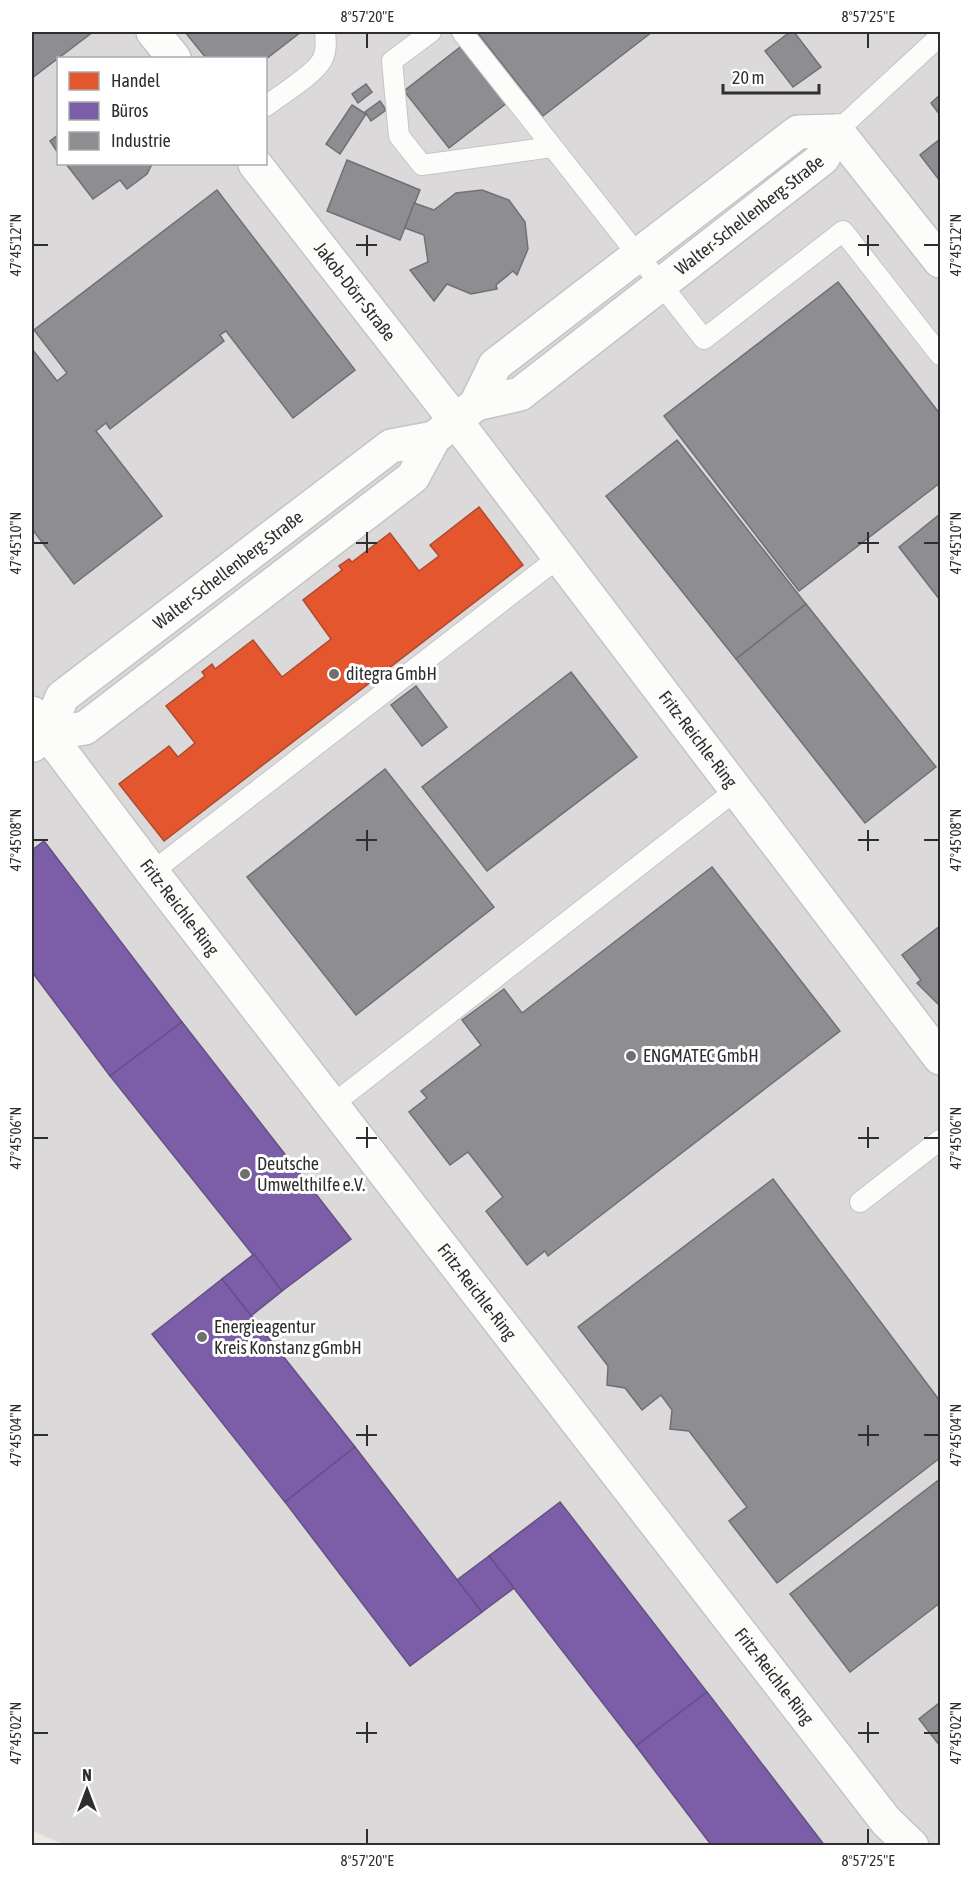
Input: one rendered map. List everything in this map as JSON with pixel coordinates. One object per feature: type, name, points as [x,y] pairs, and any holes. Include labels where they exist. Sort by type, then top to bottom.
[{"type":"street","points":[[153,32],[173,57]]},
{"type":"street","points":[[837,131],[940,261]]},
{"type":"street","name":"Walter-Schellenberg-Straße","points":[[37,731],[85,728],[104,714],[413,477],[495,365],[798,132],[837,131],[823,158],[520,394],[455,421]]},
{"type":"street","name":"Jakob-Dörr-Straße","points":[[256,165],[455,421]]},
{"type":"street","name":"Fritz-Reichle-Ring","points":[[455,421],[940,1058]]},
{"type":"street","name":"Fritz-Reichle-Ring","points":[[37,731],[152,872],[886,1821],[912,1845]]},
{"type":"lane","points":[[267,105],[315,69],[322,60],[326,45],[325,32]]},
{"type":"lane","points":[[431,32],[392,61],[399,136],[422,165],[552,147]]},
{"type":"lane","points":[[462,32],[704,339],[843,231],[940,355]]},
{"type":"lane","points":[[837,131],[940,36]]},
{"type":"lane","points":[[152,872],[558,558]]},
{"type":"lane","points":[[332,1105],[736,790]]},
{"type":"lane","points":[[860,1202],[940,1140]]},
{"type":"shaded area","points":[[32,32],[940,32],[940,1845],[66,1846],[32,1830]]},
{"type":"building: Handel","name":"ditegra GmbH","points":[[479,507],[523,565],[164,841],[119,784],[169,746],[178,757],[195,743],[166,706],[205,676],[202,672],[212,664],[215,669],[253,640],[282,677],[331,639],[303,600],[342,570],[339,566],[349,559],[352,562],[390,533],[419,571],[439,556],[430,545]]},
{"type":"building: Büros","points":[[44,841],[182,1022],[110,1076],[32,972],[32,850]]},
{"type":"building: Büros","points":[[182,1022],[351,1239],[282,1291],[110,1076]]},
{"type":"building: Büros","points":[[254,1254],[282,1291],[251,1316],[222,1279]]},
{"type":"building: Büros","points":[[222,1279],[355,1447],[285,1502],[152,1334]]},
{"type":"building: Büros","points":[[355,1447],[482,1612],[410,1666],[285,1502]]},
{"type":"building: Büros","points":[[560,1502],[707,1692],[636,1746],[489,1556]]},
{"type":"building: Büros","points":[[489,1556],[514,1588],[482,1612],[457,1580]]},
{"type":"building: Büros","points":[[707,1692],[825,1846],[712,1846],[636,1746]]},
{"type":"building: Industrie","points":[[32,32],[93,32],[57,57],[32,78]]},
{"type":"building: Industrie","points":[[185,32],[301,32],[267,58],[205,57]]},
{"type":"building: Industrie","points":[[477,32],[652,32],[543,116]]},
{"type":"building: Industrie","points":[[790,32],[794,32],[821,67],[793,87],[765,51]]},
{"type":"building: Industrie","points":[[464,44],[508,102],[449,148],[404,91]]},
{"type":"building: Industrie","points":[[366,84],[372,92],[358,103],[352,94]]},
{"type":"building: Industrie","points":[[940,95],[940,115],[931,103]]},
{"type":"building: Industrie","points":[[380,101],[386,110],[371,121],[365,112]]},
{"type":"building: Industrie","points":[[352,105],[366,114],[340,154],[326,144]]},
{"type":"building: Industrie","points":[[57,136],[57,152],[50,141]]},
{"type":"building: Industrie","points":[[940,139],[940,181],[920,155]]},
{"type":"building: Industrie","points":[[347,160],[420,190],[400,240],[327,211]]},
{"type":"building: Industrie","points":[[67,165],[152,165],[147,174],[127,189],[120,180],[93,199]]},
{"type":"building: Industrie","points":[[217,190],[355,370],[293,418],[226,331],[220,335],[224,341],[110,429],[106,423],[96,431],[162,516],[74,584],[32,529],[32,349],[57,381],[67,373],[34,330]]},
{"type":"building: Industrie","points":[[482,190],[509,200],[525,222],[528,249],[517,275],[513,271],[496,285],[497,289],[471,294],[447,284],[434,301],[410,270],[428,262],[424,235],[405,228],[414,203],[434,210],[456,193]]},
{"type":"building: Industrie","points":[[838,282],[940,414],[940,483],[799,591],[664,416]]},
{"type":"building: Industrie","points":[[677,440],[806,604],[736,659],[606,496]]},
{"type":"building: Industrie","points":[[940,514],[940,600],[899,547]]},
{"type":"building: Industrie","points":[[806,604],[936,767],[865,823],[736,659]]},
{"type":"building: Industrie","points":[[571,672],[637,757],[487,871],[422,787]]},
{"type":"building: Industrie","points":[[416,686],[447,727],[422,746],[391,705]]},
{"type":"building: Industrie","points":[[385,769],[494,907],[356,1015],[247,877]]},
{"type":"building: Industrie","points":[[712,867],[840,1031],[548,1256],[545,1251],[527,1265],[486,1211],[503,1197],[468,1152],[450,1165],[409,1112],[427,1098],[421,1091],[481,1045],[462,1020],[504,989],[522,1013]]},
{"type":"building: Industrie","points":[[940,926],[940,1006],[917,983],[921,980],[902,955]]},
{"type":"building: Industrie","points":[[773,1179],[940,1401],[940,1458],[777,1583],[729,1521],[747,1507],[689,1431],[670,1429],[672,1410],[661,1395],[642,1410],[625,1388],[607,1385],[608,1366],[578,1327]]},
{"type":"building: Industrie","points":[[940,1479],[940,1603],[850,1672],[790,1594]]},
{"type":"building: Industrie","points":[[938,1704],[940,1708],[940,1746],[919,1719]]},
{"type":"place","name":"ditegra GmbH","points":[[334,674]]},
{"type":"place","name":"ENGMATEC GmbH","points":[[631,1056]]},
{"type":"place","name":"Deutsche Umwelthilfe e.V.","points":[[245,1174]]},
{"type":"place","name":"Energieagentur Kreis Konstanz gGmbH","points":[[202,1337]]}]
